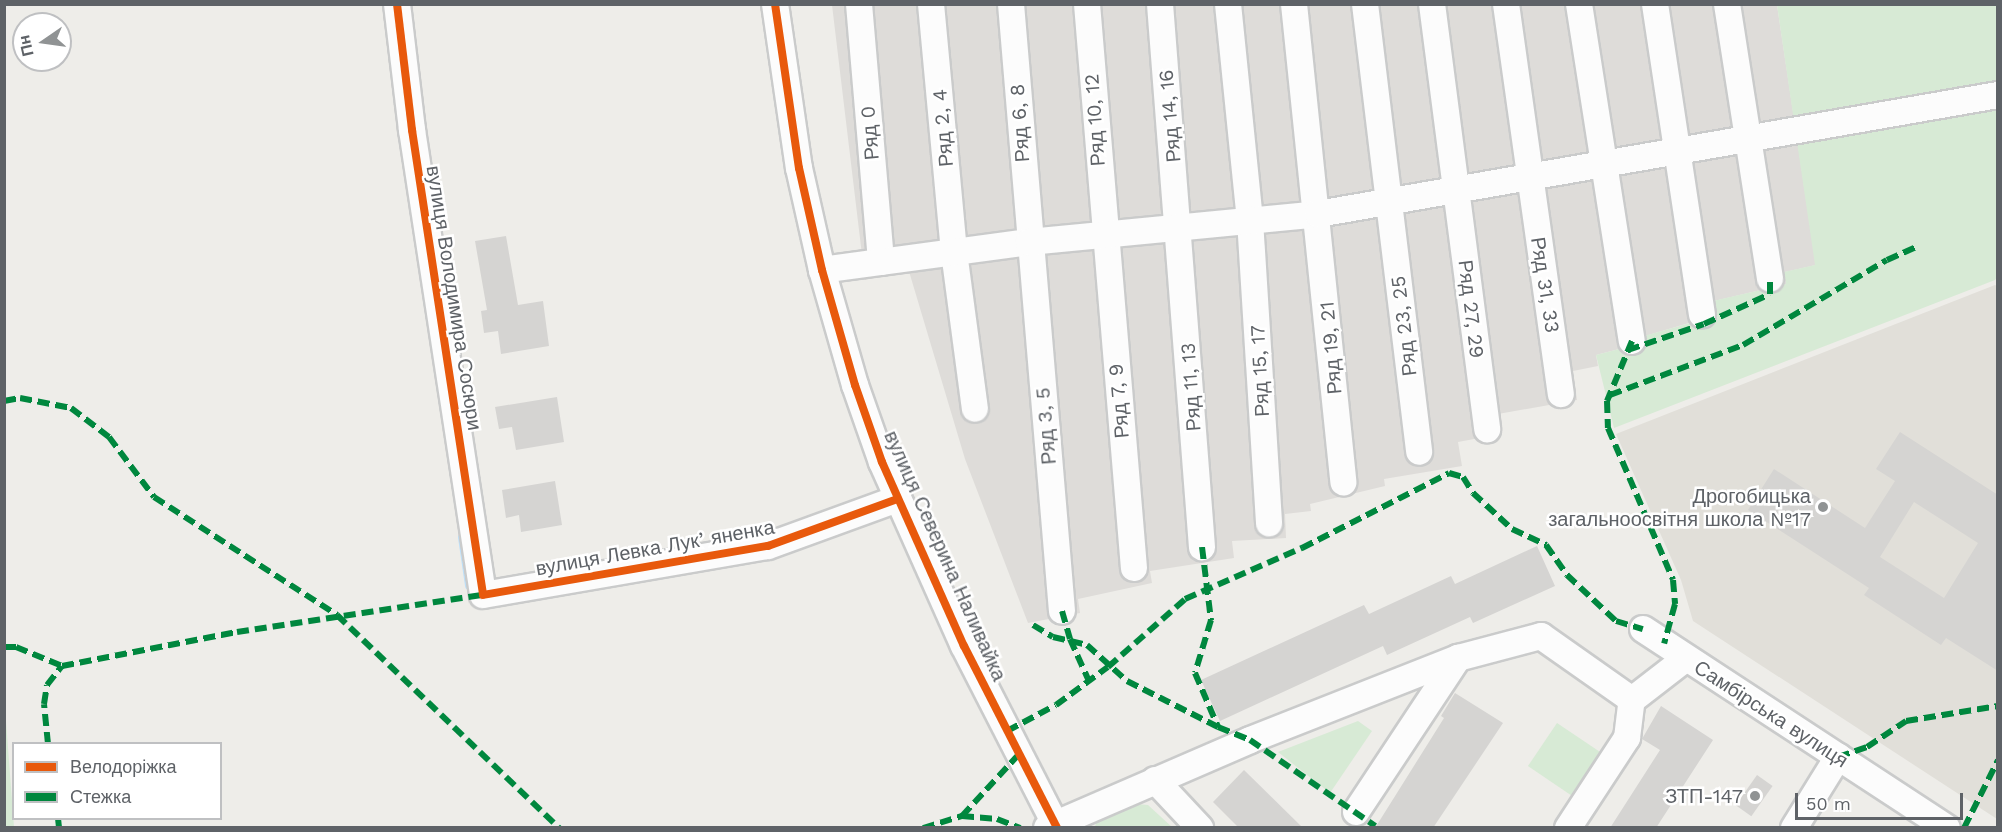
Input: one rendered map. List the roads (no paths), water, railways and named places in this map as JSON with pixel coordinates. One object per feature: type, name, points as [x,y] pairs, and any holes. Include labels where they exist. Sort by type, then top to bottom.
[{"type":"street","name":"вулиця Володимира Сосюри","points":[[397,4],[413,142],[483,595]]},
{"type":"street","name":"вулиця Северина Наливайка","points":[[775,4],[799,168],[822,270],[855,385],[897,499],[964,646],[1053,827]]},
{"type":"street","name":"Ряд 0","points":[[860,4],[881,262]]},
{"type":"street","name":"Ряд 2, 4","points":[[931,4],[954,252],[975,409]]},
{"type":"street","name":"Ряд 6, 8","points":[[1011,4],[1029,242]]},
{"type":"street","name":"Ряд 10, 12","points":[[1087,4],[1104,235]]},
{"type":"street","name":"Ряд 14, 16","points":[[1160,4],[1180,227]]},
{"type":"street","name":"Ряд 15, 17","points":[[1228,4],[1250,220],[1269,523]]},
{"type":"street","name":"Ряд 19, 21","points":[[1294,4],[1318,214],[1343,482]]},
{"type":"street","name":"Ряд 23, 25","points":[[1365,4],[1419,452]]},
{"type":"street","name":"Ряд 27, 29","points":[[1432,4],[1487,429]]},
{"type":"street","name":"Ряд 31, 33","points":[[1506,4],[1528,176],[1561,394]]},
{"type":"street","points":[[1578,4],[1632,341]]},
{"type":"street","points":[[1655,4],[1702,314]]},
{"type":"street","points":[[1727,4],[1770,279]]},
{"type":"street","points":[[822,270],[1029,242],[1318,214],[1602,162],[1998,95]]},
{"type":"street","name":"Ряд 11, 13","points":[[1180,227],[1202,547]]},
{"type":"street","name":"Ряд 7, 9","points":[[1104,235],[1134,568]]},
{"type":"street","name":"Ряд 3, 5","points":[[1029,242],[1062,610]]},
{"type":"street","name":"вулиця Левка Лукʼяненка","points":[[483,595],[768,546],[897,499]]},
{"type":"street","name":"Самбірська вулиця","points":[[1643,629],[1947,828]]},
{"type":"street","points":[[1053,827],[1155,780],[1458,658],[1541,636],[1632,700]]},
{"type":"street","points":[[1356,812],[1458,658]]},
{"type":"street","points":[[1568,828],[1627,738],[1632,700],[1685,658]]},
{"type":"street","points":[[1794,828],[1838,757]]},
{"type":"street","points":[[1155,780],[1200,828]]},
{"type":"waterway","points":[[461,537],[468,585]]},
{"type":"place","name":"Дрогобицька загальноосвітня школа №17","points":[[1823,507]]},
{"type":"place","name":"ЗТП-147","points":[[1755,796]]}]
